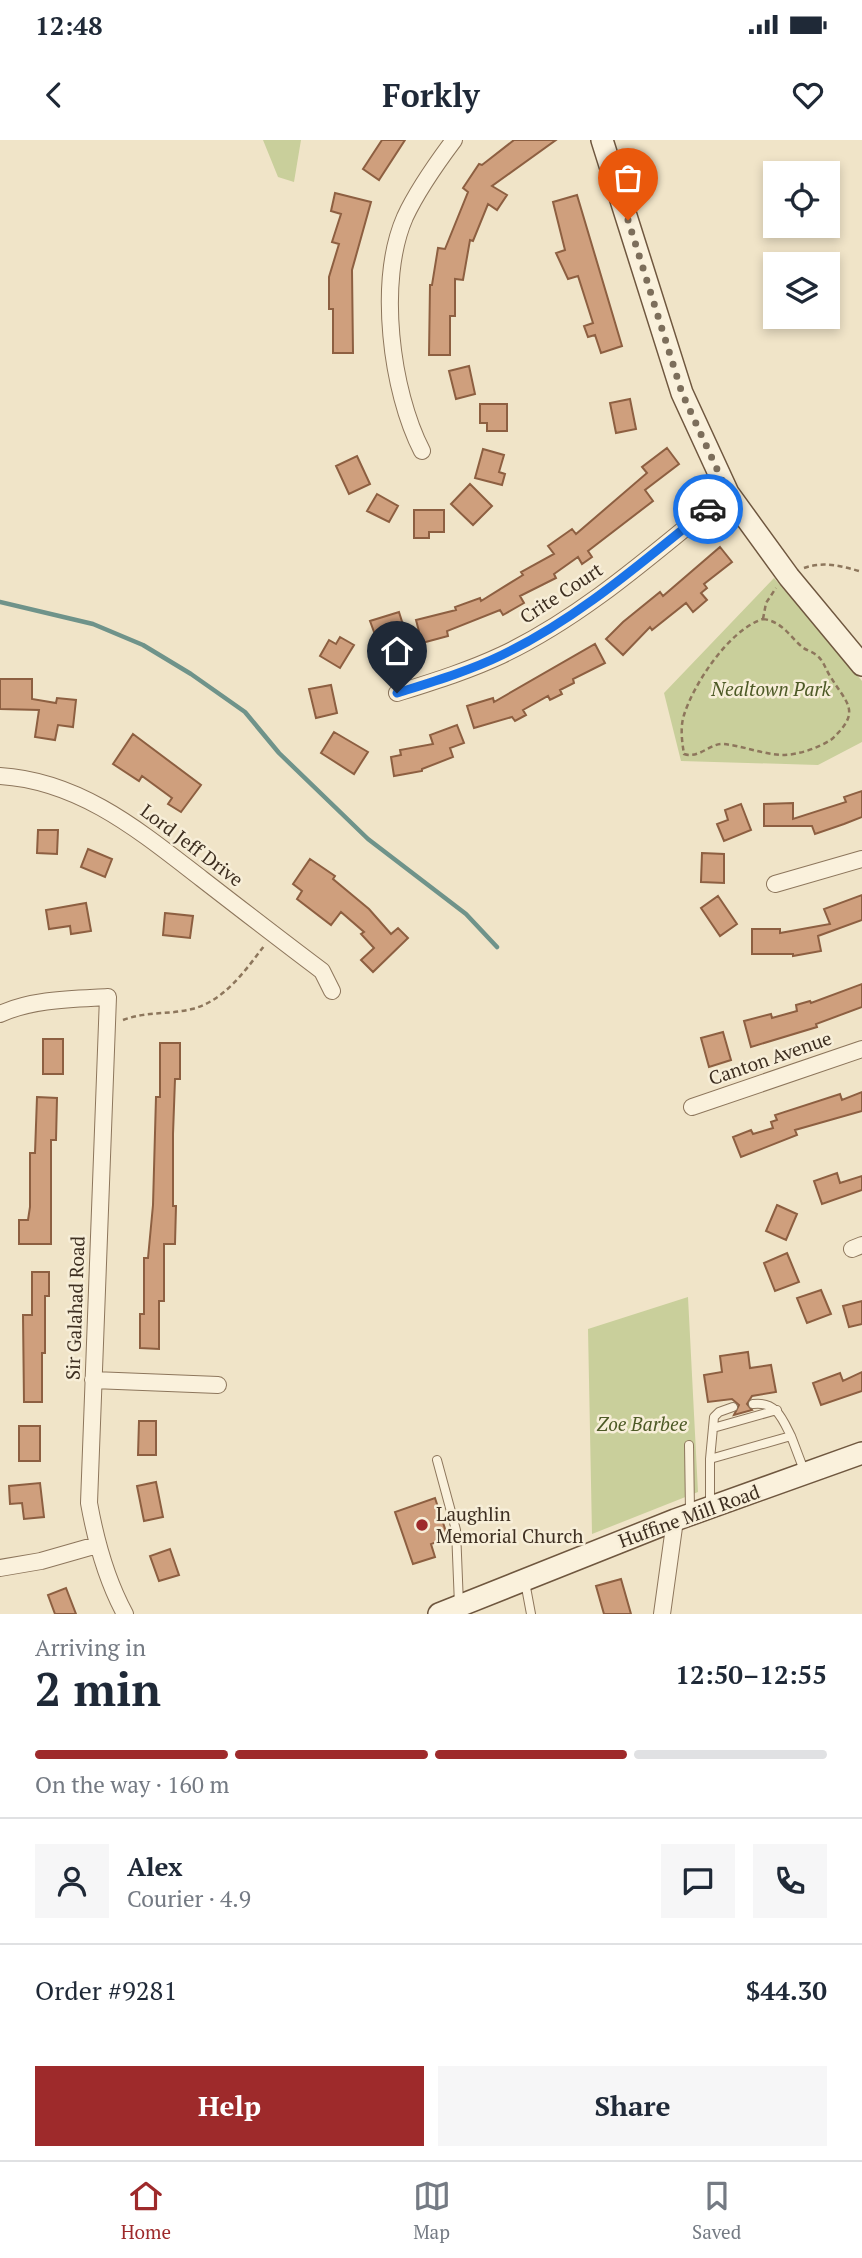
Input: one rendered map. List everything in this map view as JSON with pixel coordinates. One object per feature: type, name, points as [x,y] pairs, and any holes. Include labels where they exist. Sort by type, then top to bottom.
[{"type":"street","points":[[422,451],[409,426],[396,379],[390,303],[396,255],[405,219],[431,171],[453,140]]},
{"type":"street","points":[[602,140],[682,393],[728,493],[789,578],[862,665]]},
{"type":"street","name":"Crite Court","points":[[397,693],[502,655],[560,623],[622,578],[728,493]]},
{"type":"street","name":"Lord Jeff Drive","points":[[0,776],[38,780],[85,798],[125,820],[322,971],[332,991]]},
{"type":"street","points":[[775,884],[862,859]]},
{"type":"street","name":"Sir Galahad Road","points":[[0,1014],[10,1009],[55,1000],[108,997],[89,1503],[97,1545],[125,1614]]},
{"type":"street","name":"Canton Avenue","points":[[692,1107],[862,1049]]},
{"type":"street","points":[[93,1380],[218,1385]]},
{"type":"street","name":"Huffine Mill Road","points":[[439,1614],[692,1514],[862,1453]]},
{"type":"street","points":[[662,1614],[692,1514]]},
{"type":"street","points":[[0,1568],[41,1561],[97,1545]]},
{"type":"lane","points":[[753,1404],[764,1403],[777,1410],[791,1436],[805,1473]]},
{"type":"lane","points":[[692,1514],[710,1459],[714,1417],[733,1407]]},
{"type":"lane","points":[[713,1428],[777,1410]]},
{"type":"lane","points":[[710,1459],[791,1436]]},
{"type":"lane","points":[[689,1445],[692,1514]]},
{"type":"lane","points":[[437,1460],[456,1530],[459,1605]]},
{"type":"lane","points":[[525,1579],[531,1614]]},
{"type":"path","points":[[764,619],[782,626],[803,649],[815,654],[823,662],[830,677],[850,698],[854,715],[846,728],[830,741],[796,754],[781,755],[719,744],[699,755],[684,754],[683,716],[703,675],[747,626],[764,619]]},
{"type":"path","points":[[107,1027],[136,1015],[192,1009],[216,1000],[247,968],[274,934]]},
{"type":"green space","points":[[263,140],[301,140],[294,182],[278,177]]},
{"type":"green space","name":"Nealtown Park","points":[[774,578],[862,681],[862,742],[818,765],[681,761],[664,693]]},
{"type":"green space","name":"Zoe Barbee","points":[[688,1297],[698,1492],[592,1534],[588,1329]]},
{"type":"building","points":[[382,140],[405,140],[379,180],[363,169]]},
{"type":"building","points":[[514,140],[556,140],[492,186],[507,195],[497,210],[488,204],[473,241],[470,240],[463,280],[455,279],[455,316],[450,316],[450,355],[429,355],[430,285],[438,248],[445,249],[468,192],[463,188],[479,164],[482,165]]},
{"type":"building","points":[[335,193],[371,202],[352,270],[353,353],[333,353],[333,309],[329,309],[329,277],[339,244],[332,242],[341,214],[331,211]]},
{"type":"building","points":[[577,195],[622,346],[601,353],[595,335],[588,337],[584,326],[593,323],[578,276],[568,279],[556,253],[565,250],[553,202]]},
{"type":"building","points":[[469,366],[475,394],[456,399],[449,371]]},
{"type":"building","points":[[630,399],[636,429],[616,433],[610,403]]},
{"type":"building","points":[[480,404],[507,404],[507,431],[487,431],[487,423],[480,423]]},
{"type":"building","points":[[667,448],[679,464],[645,490],[653,501],[588,551],[592,557],[582,564],[578,557],[554,574],[556,578],[520,596],[524,603],[503,615],[500,610],[447,631],[448,636],[422,643],[416,620],[456,610],[455,607],[480,598],[481,601],[523,575],[521,572],[554,554],[548,546],[572,529],[576,534],[647,473],[642,467]]},
{"type":"building","points":[[483,449],[504,455],[499,472],[505,474],[502,485],[475,478]]},
{"type":"building","points":[[357,456],[370,484],[349,494],[336,466]]},
{"type":"building","points":[[470,484],[492,506],[473,525],[451,504]]},
{"type":"building","points":[[377,494],[398,506],[389,522],[367,511]]},
{"type":"building","points":[[414,510],[444,510],[444,532],[429,532],[429,538],[414,538]]},
{"type":"building","points":[[720,547],[732,562],[704,584],[707,588],[701,593],[707,600],[693,612],[686,603],[652,630],[650,627],[623,655],[606,639],[660,592],[663,596]]},
{"type":"building","points":[[399,612],[405,631],[377,640],[370,621]]},
{"type":"building","points":[[340,637],[354,645],[340,668],[320,656],[329,640],[336,644]]},
{"type":"building","points":[[595,644],[605,663],[573,679],[574,683],[560,690],[562,694],[550,700],[548,696],[523,710],[526,715],[515,721],[512,717],[474,728],[467,706],[493,698],[494,702]]},
{"type":"building","points":[[0,679],[32,679],[32,699],[56,703],[57,698],[76,700],[73,727],[58,725],[55,740],[35,737],[39,710],[0,709]]},
{"type":"building","points":[[331,685],[337,713],[316,718],[309,689]]},
{"type":"building","points":[[457,725],[464,743],[450,748],[453,757],[422,771],[394,776],[391,757],[401,755],[400,750],[433,744],[430,735]]},
{"type":"building","points":[[334,732],[368,752],[354,774],[321,753]]},
{"type":"building","points":[[133,734],[201,785],[181,812],[168,804],[172,798],[142,776],[139,781],[113,764]]},
{"type":"building","points":[[862,791],[862,817],[844,824],[815,834],[812,826],[764,826],[764,804],[793,803],[793,819],[846,802],[844,797]]},
{"type":"building","points":[[741,804],[751,830],[724,841],[717,824],[728,820],[725,810]]},
{"type":"building","points":[[38,830],[58,830],[57,854],[37,853]]},
{"type":"building","points":[[88,849],[112,859],[105,877],[81,867]]},
{"type":"building","points":[[702,853],[724,854],[724,883],[701,882]]},
{"type":"building","points":[[310,859],[335,876],[333,879],[369,909],[391,934],[398,928],[408,938],[373,972],[361,960],[374,948],[361,934],[364,932],[341,912],[331,925],[297,899],[302,891],[293,884]]},
{"type":"building","points":[[862,895],[862,920],[818,936],[821,951],[793,956],[752,954],[752,929],[780,929],[780,933],[830,924],[824,909]]},
{"type":"building","points":[[718,896],[737,924],[720,936],[701,908]]},
{"type":"building","points":[[86,903],[91,931],[71,934],[70,926],[49,929],[46,910]]},
{"type":"building","points":[[165,913],[193,916],[190,938],[163,935]]},
{"type":"building","points":[[862,984],[862,1007],[816,1024],[817,1027],[751,1047],[744,1021],[771,1014],[772,1018],[797,1011],[796,1005],[810,1001],[811,1003]]},
{"type":"building","points":[[723,1032],[731,1060],[709,1067],[701,1038]]},
{"type":"building","points":[[43,1039],[63,1039],[63,1074],[43,1074]]},
{"type":"building","points":[[160,1043],[180,1043],[180,1079],[175,1079],[173,1134],[175,1244],[164,1244],[164,1301],[159,1301],[159,1349],[140,1348],[140,1314],[144,1314],[144,1258],[148,1258],[153,1205],[156,1097],[160,1097]]},
{"type":"building","points":[[862,1092],[862,1111],[795,1130],[797,1135],[741,1157],[733,1137],[751,1130],[753,1134],[773,1128],[771,1122],[777,1120],[775,1115],[840,1094],[842,1100]]},
{"type":"building","points":[[37,1097],[57,1098],[56,1140],[51,1140],[51,1244],[19,1244],[19,1220],[28,1220],[30,1207],[30,1153],[35,1153]]},
{"type":"building","points":[[837,1173],[840,1183],[862,1176],[862,1190],[822,1204],[814,1181]]},
{"type":"building","points":[[777,1205],[797,1214],[786,1240],[766,1231]]},
{"type":"building","points":[[787,1253],[799,1282],[775,1291],[764,1263]]},
{"type":"building","points":[[32,1272],[49,1272],[49,1296],[45,1296],[42,1402],[24,1402],[23,1315],[32,1315]]},
{"type":"building","points":[[821,1290],[831,1314],[807,1323],[797,1298]]},
{"type":"building","points":[[862,1301],[862,1324],[849,1327],[843,1306]]},
{"type":"building","points":[[748,1352],[750,1368],[771,1365],[776,1392],[752,1396],[747,1404],[752,1410],[734,1415],[739,1405],[732,1399],[708,1402],[704,1375],[722,1372],[720,1356]]},
{"type":"building","points":[[862,1372],[862,1391],[821,1405],[813,1383],[840,1373],[843,1381]]},
{"type":"building","points":[[139,1421],[156,1421],[156,1455],[138,1455]]},
{"type":"building","points":[[19,1426],[40,1426],[40,1461],[19,1461]]},
{"type":"building","points":[[156,1482],[163,1517],[144,1521],[137,1486]]},
{"type":"building","points":[[40,1483],[44,1517],[24,1519],[22,1503],[10,1504],[9,1486]]},
{"type":"building","name":"Laughlin Memorial Church","points":[[435,1498],[448,1538],[431,1544],[435,1557],[413,1564],[395,1512]]},
{"type":"building","points":[[170,1549],[179,1575],[159,1581],[150,1556]]},
{"type":"building","points":[[621,1579],[631,1614],[604,1614],[596,1586]]},
{"type":"building","points":[[66,1588],[76,1614],[55,1614],[48,1595]]},
{"type":"waterway","points":[[0,602],[93,624],[143,645],[191,674],[245,712],[279,753],[368,839],[466,914],[497,947]]},
{"type":"way so far","points":[[628,220],[682,393],[698,433],[728,493],[708,509]]},
{"type":"place","name":"Laughlin Memorial Church","points":[[422,1525]]},
{"type":"route","points":[[397,693],[502,655],[560,623],[622,578],[708,509]]}]
